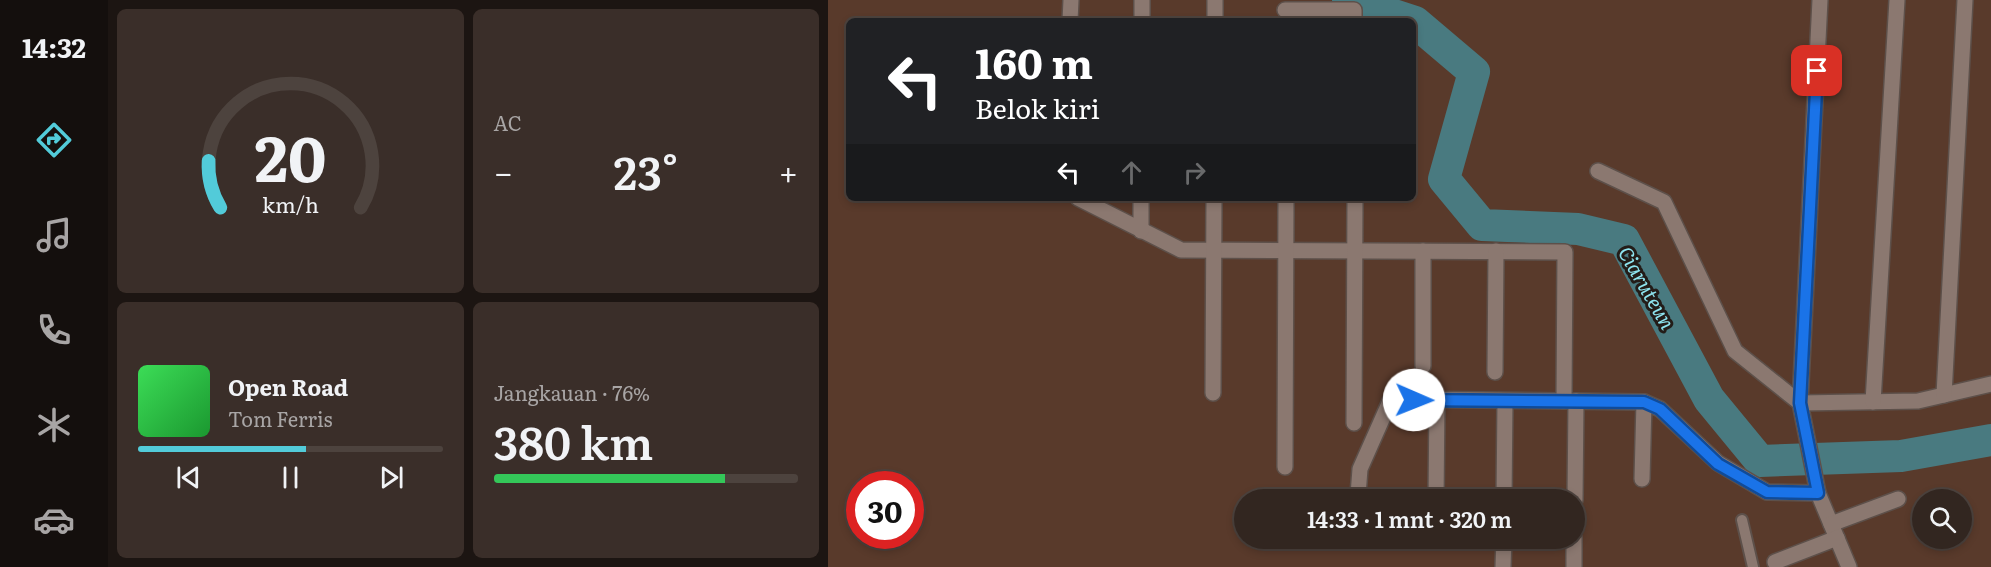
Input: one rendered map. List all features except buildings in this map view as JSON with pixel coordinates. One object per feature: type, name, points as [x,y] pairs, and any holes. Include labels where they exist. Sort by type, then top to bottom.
[{"type":"street","points":[[1070,18],[1071,0]]},
{"type":"street","points":[[1142,0],[1142,18]]},
{"type":"street","points":[[1215,0],[1215,18]]},
{"type":"street","points":[[1820,0],[1801,409],[1818,493],[1849,567]]},
{"type":"street","points":[[1873,402],[1897,0]]},
{"type":"street","points":[[1944,395],[1965,0]]},
{"type":"street","points":[[1285,10],[1354,10],[1354,18]]},
{"type":"street","points":[[1598,171],[1664,202],[1735,351],[1801,409],[1873,402],[1918,401],[1991,384]]},
{"type":"street","points":[[1084,201],[1181,250],[1564,252],[1574,489]]},
{"type":"street","points":[[1141,201],[1141,231]]},
{"type":"street","points":[[1213,393],[1214,201]]},
{"type":"street","points":[[1285,467],[1286,201]]},
{"type":"street","points":[[1354,423],[1355,201]]},
{"type":"street","points":[[1423,251],[1423,366]]},
{"type":"street","points":[[1495,372],[1496,251]]},
{"type":"street","points":[[1358,489],[1360,469],[1391,399],[1644,402],[1660,409],[1718,464],[1767,492],[1818,493]]},
{"type":"street","points":[[1436,489],[1437,400]]},
{"type":"street","points":[[1504,489],[1505,401]]},
{"type":"street","points":[[1642,479],[1644,402]]},
{"type":"street","points":[[1775,562],[1898,499]]},
{"type":"street","points":[[1503,567],[1504,549]]},
{"type":"street","points":[[1574,549],[1574,567]]},
{"type":"lane","points":[[1742,520],[1753,567]]},
{"type":"shaded area","points":[[828,0],[1991,0],[1991,567],[828,567]]},
{"type":"waterway","name":"Ciaruteun","points":[[1348,0],[1403,18]]},
{"type":"waterway","name":"Ciaruteun","points":[[1416,23],[1474,72],[1444,179],[1482,225],[1578,229],[1624,240],[1709,399],[1760,461],[1901,456],[1991,440]]},
{"type":"route","points":[[1414,400],[1644,402],[1660,409],[1718,464],[1767,492],[1818,493],[1800,403],[1817,71]]}]
